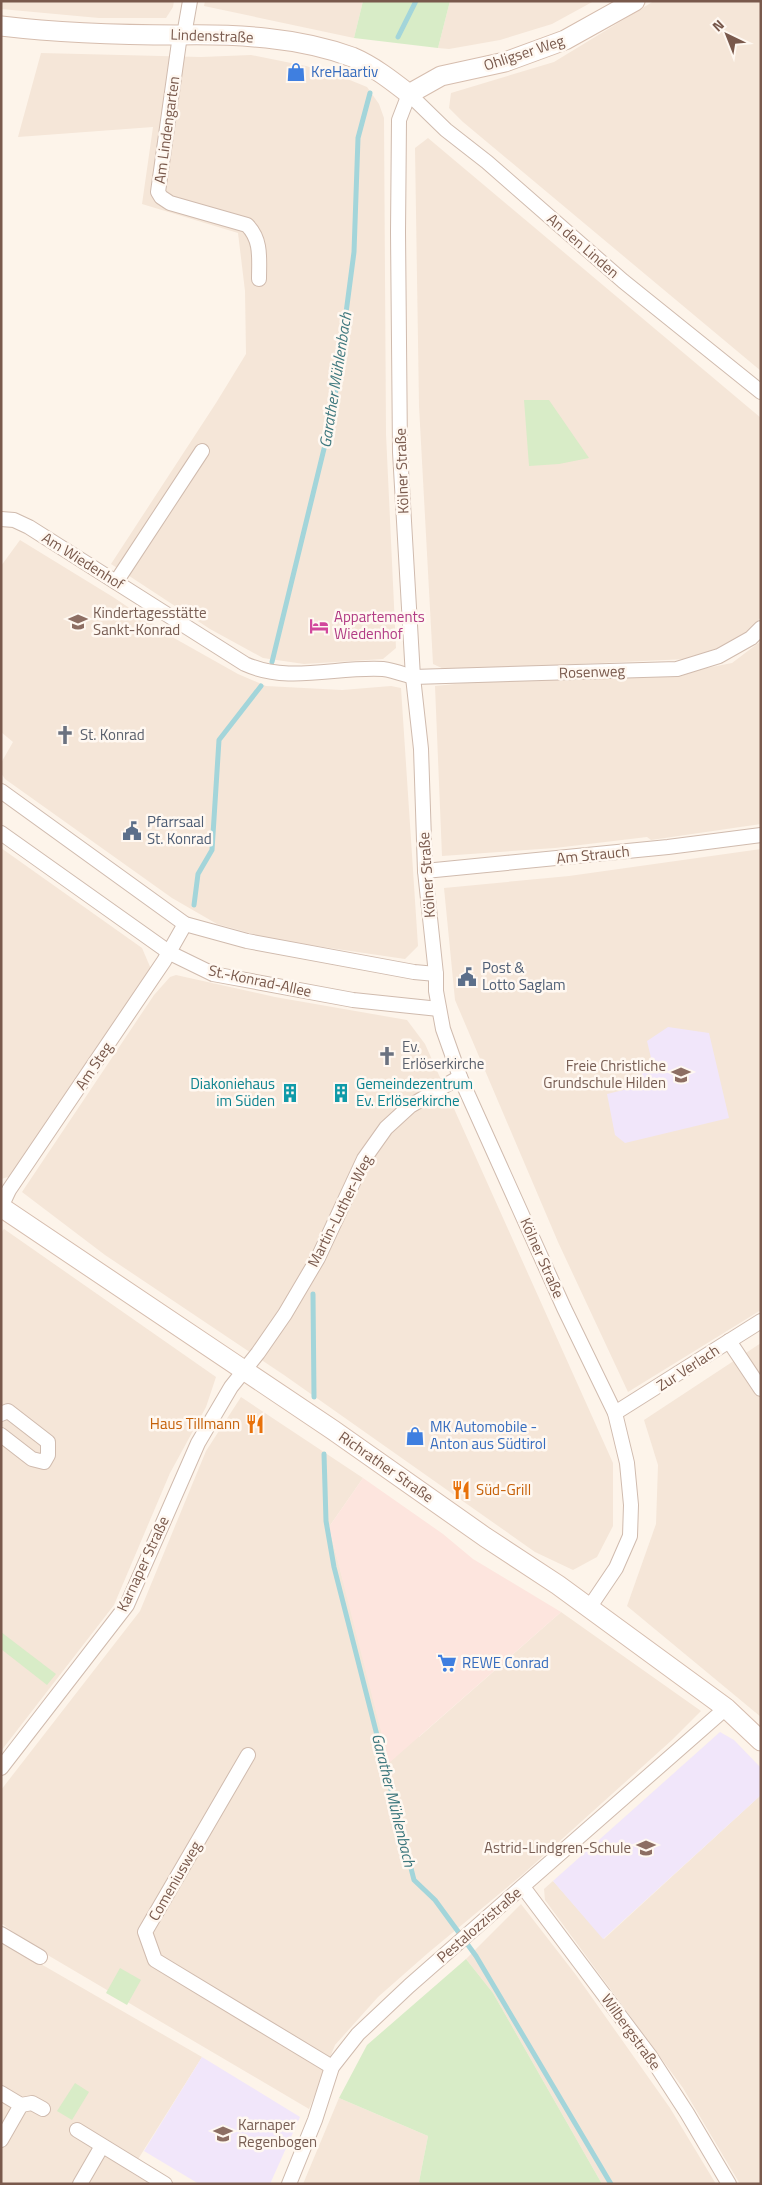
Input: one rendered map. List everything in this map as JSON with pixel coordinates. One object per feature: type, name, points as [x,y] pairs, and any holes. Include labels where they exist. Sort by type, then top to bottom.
[{"type":"main road","name":"Ohligser Weg","points":[[409,94],[432,79],[505,62],[565,40],[635,1]]},
{"type":"main road","name":"Lindenstraße","points":[[1,26],[51,32],[182,35],[275,40],[327,49],[369,66],[409,94]]},
{"type":"main road","name":"Richrather Straße","points":[[1,1207],[244,1370],[589,1608],[726,1708],[761,1740]]},
{"type":"street","points":[[182,35],[190,1]]},
{"type":"street","name":"Am Lindengarten","points":[[182,35],[158,192],[170,203],[247,225],[254,232],[258,241],[260,279]]},
{"type":"street","name":"An den Linden","points":[[409,94],[446,130],[487,162],[623,280],[761,392]]},
{"type":"street","name":"Kölner Straße","points":[[409,94],[399,120],[400,452],[413,677],[421,749],[425,871],[439,1009],[443,1029],[460,1077],[564,1308],[616,1413],[627,1463],[631,1505],[630,1536],[616,1568],[589,1608]]},
{"type":"street","points":[[116,582],[202,451]]},
{"type":"street","name":"Am Wiedenhof","points":[[1,519],[14,520],[29,527],[237,660],[256,669],[286,674],[383,669],[413,677]]},
{"type":"street","name":"Rosenweg","points":[[413,677],[677,669],[719,656],[751,638],[761,628]]},
{"type":"street","points":[[1,791],[185,924],[247,941],[414,972],[436,974]]},
{"type":"street","name":"St.-Konrad-Allee","points":[[1,833],[170,953],[213,974],[353,1000],[439,1009]]},
{"type":"street","name":"Am Strauch","points":[[425,871],[668,847],[761,835]]},
{"type":"street","name":"Am Steg","points":[[1,1207],[9,1190],[170,953],[185,924]]},
{"type":"street","name":"Martin-Luther-Weg","points":[[244,1370],[285,1314],[318,1258],[364,1159],[386,1128],[410,1106],[460,1077]]},
{"type":"street","name":"Zur Verlach","points":[[616,1413],[761,1321]]},
{"type":"street","points":[[730,1341],[761,1389]]},
{"type":"street","name":"Karnaper Straße","points":[[1,1768],[128,1605],[198,1443],[244,1370]]},
{"type":"street","points":[[1,1414],[8,1411],[48,1442],[48,1455],[44,1462],[32,1458],[1,1434]]},
{"type":"street","name":"Pestalozzistraße","points":[[289,2184],[315,2120],[332,2067],[358,2034],[726,1708]]},
{"type":"street","name":"Comeniusweg","points":[[248,1755],[145,1932],[155,1960],[332,2067]]},
{"type":"street","name":"Wilbergstraße","points":[[523,1887],[650,2056],[687,2113],[729,2184]]},
{"type":"street","points":[[1,1934],[40,1957]]},
{"type":"street","points":[[1,2093],[22,2105],[32,2103],[43,2109]]},
{"type":"street","points":[[1,2140],[22,2105]]},
{"type":"street","points":[[77,2130],[165,2184]]},
{"type":"street","points":[[80,2184],[102,2146]]},
{"type":"shaded area","points":[[1,1],[174,1],[173,7],[166,18],[99,18],[1,9]]},
{"type":"shaded area","points":[[205,1],[363,1],[354,38],[204,6]]},
{"type":"shaded area","points":[[450,1],[594,1],[552,24],[500,40],[449,49],[438,48]]},
{"type":"shaded area","points":[[654,1],[761,1],[761,371],[463,122],[449,108],[451,93],[554,62]]},
{"type":"shaded area","points":[[41,53],[201,57],[251,55],[306,66],[340,76],[367,87],[379,104],[384,118],[386,434],[396,648],[383,659],[304,664],[263,658],[210,629],[111,564],[246,354],[245,291],[238,233],[142,204],[153,127],[18,137]]},
{"type":"shaded area","points":[[428,138],[761,418],[761,617],[749,631],[712,653],[687,659],[446,670],[433,664],[419,406],[415,148]]},
{"type":"shaded area","points":[[20,540],[113,597],[174,638],[238,674],[266,686],[342,690],[391,686],[401,688],[418,946],[405,959],[275,940],[217,924],[172,898],[5,779],[1,773],[1,763],[13,742],[1,732],[1,566]]},
{"type":"shaded area","points":[[761,641],[761,824],[651,840],[647,837],[555,848],[442,856],[435,686],[485,681],[661,677],[732,663]]},
{"type":"shaded area","points":[[1,848],[142,948],[151,969],[12,1176],[1,1179]]},
{"type":"shaded area","points":[[761,849],[761,1310],[628,1392],[558,1242],[455,1000],[444,888],[569,876]]},
{"type":"shaded area","points":[[176,975],[275,997],[407,1020],[425,1044],[613,1463],[613,1526],[597,1557],[573,1570],[535,1552],[284,1375],[105,1255],[22,1192],[154,995],[170,977]]},
{"type":"shaded area","name":"Freie Christliche Grundschule Hilden","points":[[668,1027],[709,1033],[729,1118],[625,1143],[615,1135],[607,1094],[644,1085],[640,1065],[652,1062],[647,1041]]},
{"type":"shaded area","points":[[4,1229],[216,1377],[206,1407],[170,1473],[114,1605],[1,1751],[1,1233]]},
{"type":"shaded area","points":[[761,1343],[761,1717],[627,1606],[656,1524],[658,1465],[644,1420]]},
{"type":"shaded area","points":[[241,1397],[363,1478],[329,1527],[343,1580],[419,1737],[561,1612],[701,1711],[672,1740],[522,1875],[378,1997],[335,2045],[309,2109],[34,1947],[1,1923],[1,1790],[140,1611],[206,1451]]},
{"type":"shaded area","points":[[363,1478],[443,1534],[473,1559],[561,1612],[389,1763],[329,1527]]},
{"type":"shaded area","name":"Astrid-Lindgren-Schule","points":[[720,1732],[734,1740],[761,1768],[761,1795],[603,1939],[553,1881]]},
{"type":"shaded area","points":[[761,1795],[761,2184],[740,2184],[683,2088],[545,1900],[544,1889],[553,1881],[604,1939]]},
{"type":"shaded area","points":[[521,1904],[576,1975],[670,2108],[716,2184],[602,2184],[493,1993],[466,1959]]},
{"type":"shaded area","points":[[1,1941],[202,2057],[130,2172],[150,2184],[1,2184]]},
{"type":"shaded area","name":"Karnaper Regenbogen","points":[[202,2057],[300,2117],[270,2184],[199,2184],[144,2151]]},
{"type":"shaded area","points":[[339,2098],[428,2136],[419,2182],[421,2184],[303,2184]]},
{"type":"green space","points":[[363,1],[450,1],[438,48],[354,38]]},
{"type":"green space","points":[[524,400],[549,400],[589,458],[559,464],[529,466]]},
{"type":"green space","points":[[1,1632],[56,1674],[47,1685],[1,1649]]},
{"type":"green space","points":[[466,1959],[493,1993],[602,2184],[421,2184],[419,2182],[428,2136],[339,2098],[367,2045]]},
{"type":"green space","points":[[120,1968],[141,1980],[127,2005],[106,1993]]},
{"type":"green space","points":[[75,2083],[89,2092],[72,2120],[57,2111]]},
{"type":"waterway","name":"Garather Mühlenbach","points":[[398,37],[416,1]]},
{"type":"waterway","name":"Garather Mühlenbach","points":[[272,662],[333,412],[354,252],[358,138],[370,93]]},
{"type":"waterway","name":"Garather Mühlenbach","points":[[194,905],[198,874],[212,850],[219,740],[261,686]]},
{"type":"waterway","name":"Garather Mühlenbach","points":[[313,1294],[314,1397]]},
{"type":"waterway","name":"Garather Mühlenbach","points":[[324,1454],[326,1521],[334,1567],[414,1880],[435,1900],[476,1956],[611,2184]]},
{"type":"place","name":"KreHaartiv","points":[[296,72]]},
{"type":"place","name":"Kindertagesstätte Sankt-Konrad","points":[[78,622]]},
{"type":"place","name":"Appartements Wiedenhof","points":[[319,626]]},
{"type":"place","name":"St. Konrad","points":[[65,735]]},
{"type":"place","name":"Pfarrsaal St. Konrad","points":[[132,831]]},
{"type":"place","name":"Post & Lotto Saglam","points":[[467,977]]},
{"type":"place","name":"Ev. Erlöserkirche","points":[[387,1056]]},
{"type":"place","name":"Freie Christliche Grundschule Hilden","points":[[681,1075]]},
{"type":"place","name":"Diakoniehaus im Süden","points":[[290,1093]]},
{"type":"place","name":"Gemeindezentrum Ev. Erlöserkirche","points":[[341,1093]]},
{"type":"place","name":"Haus Tillmann","points":[[255,1424]]},
{"type":"place","name":"MK Automobile - Anton aus Südtirol","points":[[415,1436]]},
{"type":"place","name":"Süd-Grill","points":[[461,1490]]},
{"type":"place","name":"REWE Conrad","points":[[447,1663]]},
{"type":"place","name":"Astrid-Lindgren-Schule","points":[[646,1848]]},
{"type":"place","name":"Karnaper Regenbogen","points":[[223,2134]]}]
